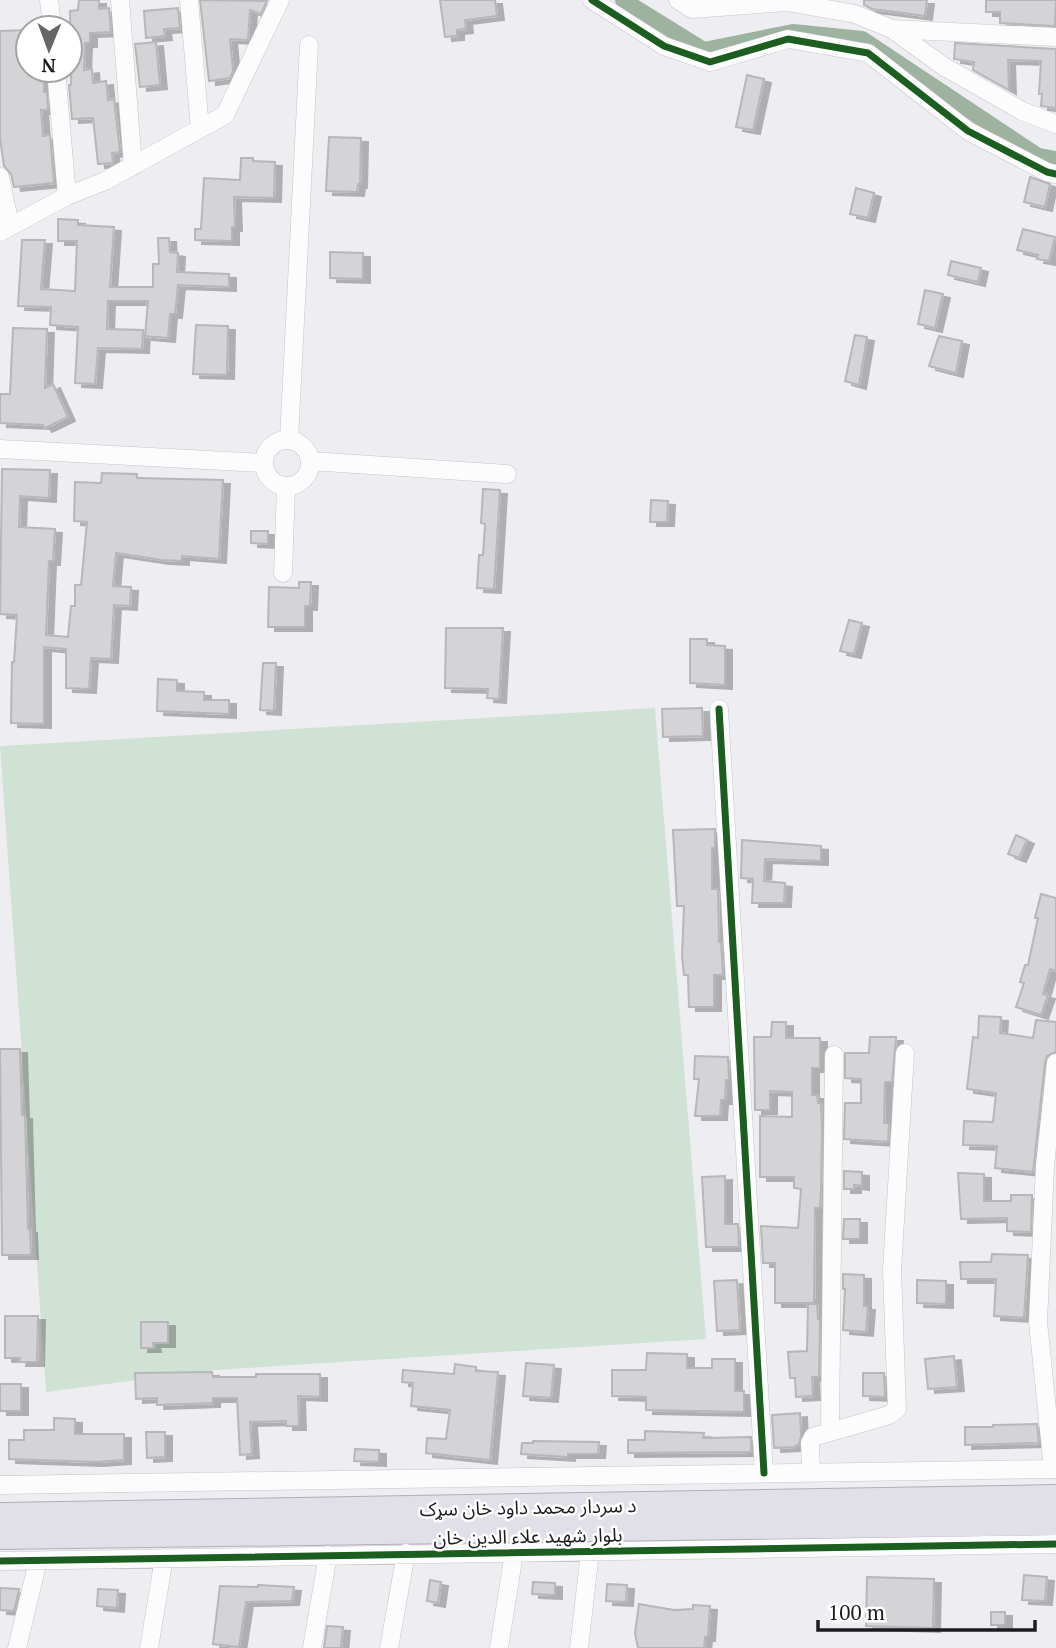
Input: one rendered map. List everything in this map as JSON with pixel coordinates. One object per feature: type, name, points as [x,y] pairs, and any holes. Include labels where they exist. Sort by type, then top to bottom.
[{"type":"highway","name":"د سردار محمد داود خان سړک","points":[[0,1536],[768,1514],[1056,1498]]},
{"type":"highway","name":"د سردار محمد داود خان سړک","points":[[0,1516],[768,1514],[1056,1522]]},
{"type":"street","points":[[120,0],[133,166]]},
{"type":"street","points":[[190,0],[200,129]]},
{"type":"street","points":[[0,177],[5,229],[67,196],[105,181],[225,115],[280,0]]},
{"type":"street","points":[[592,0],[664,46],[710,62],[788,39],[868,53],[968,131],[1046,172],[1056,174]]},
{"type":"street","points":[[678,0],[692,9],[788,2],[855,15],[892,29],[943,66],[1022,111],[1056,124]]},
{"type":"street","points":[[892,29],[1056,37]]},
{"type":"street","points":[[289,440],[309,45]]},
{"type":"street","points":[[56,84],[67,196]]},
{"type":"street","points":[[289,440],[303,447],[310,461],[306,476],[300,482],[286,486],[272,482],[263,463],[273,444],[289,440]]},
{"type":"street","points":[[0,449],[263,463]]},
{"type":"street","points":[[310,461],[507,474]]},
{"type":"street","points":[[283,573],[286,486]]},
{"type":"street","points":[[719,709],[764,1473]]},
{"type":"street","points":[[811,1472],[810,1443],[817,1434],[889,1415],[894,1412],[898,1403],[892,1270],[905,1053]]},
{"type":"street","points":[[830,1431],[834,1055]]},
{"type":"street","points":[[0,1485],[1054,1469],[1038,1322],[1049,1214],[1045,1166],[1056,1063]]},
{"type":"street","name":"بلوار شهید علاء الدین خان","points":[[0,1561],[1056,1544]]},
{"type":"street","points":[[579,1648],[590,1552]]},
{"type":"street","points":[[389,1648],[406,1553]]},
{"type":"street","points":[[499,1648],[514,1553]]},
{"type":"street","points":[[312,1648],[328,1555]]},
{"type":"street","points":[[149,1648],[164,1558]]},
{"type":"street","points":[[17,1648],[38,1561]]},
{"type":"green space","points":[[655,708],[706,1339],[215,1370],[46,1392],[0,746]]},
{"type":"building","points":[[79,0],[99,0],[99,9],[109,8],[111,32],[90,33],[90,43],[85,43],[84,70],[84,14],[70,14],[70,11],[78,10]]},
{"type":"building","points":[[200,0],[267,1],[261,14],[250,10],[248,40],[230,39],[233,71],[230,78],[209,81]]},
{"type":"building","points":[[440,0],[495,0],[497,16],[465,20],[466,29],[457,30],[457,36],[445,37]]},
{"type":"building","points":[[864,0],[927,0],[925,16],[872,9],[864,5]]},
{"type":"building","points":[[986,0],[1056,0],[1055,26],[1000,23],[1000,12],[986,12]]},
{"type":"building","points":[[178,8],[180,28],[164,29],[165,36],[146,38],[144,11]]},
{"type":"building","points":[[14,30],[14,84],[44,84],[44,92],[47,92],[48,110],[41,110],[43,136],[50,135],[54,183],[14,187],[11,174],[4,166],[0,139],[0,31]]},
{"type":"building","points":[[156,42],[160,85],[140,87],[135,44]]},
{"type":"building","points":[[955,43],[1056,49],[1056,108],[1041,106],[1041,61],[1008,60],[1009,90],[973,70],[974,62],[954,59]]},
{"type":"building","points":[[92,69],[93,83],[106,81],[108,100],[114,99],[120,152],[112,153],[113,163],[98,164],[93,118],[72,119],[71,85],[84,84],[84,70]]},
{"type":"building","points":[[747,75],[764,79],[753,130],[736,127]]},
{"type":"building","points":[[329,137],[361,138],[360,184],[357,192],[326,191]]},
{"type":"building","points":[[241,158],[275,162],[274,198],[234,197],[235,227],[232,227],[232,241],[195,240],[195,229],[201,229],[204,178],[240,180]]},
{"type":"building","points":[[1030,177],[1050,184],[1045,207],[1024,202]]},
{"type":"building","points":[[856,188],[874,193],[868,218],[850,214]]},
{"type":"building","points":[[58,219],[78,220],[78,225],[114,227],[110,287],[153,287],[153,264],[159,264],[158,238],[169,238],[170,252],[178,253],[177,272],[229,274],[229,287],[178,285],[175,314],[170,314],[168,338],[145,336],[148,301],[108,301],[107,329],[143,330],[142,349],[98,348],[95,384],[75,383],[78,327],[50,325],[51,307],[18,306],[22,240],[45,240],[41,289],[75,291],[77,241],[58,241]]},
{"type":"building","points":[[1023,229],[1055,237],[1049,261],[1017,250]]},
{"type":"building","points":[[330,252],[363,253],[363,279],[330,278]]},
{"type":"building","points":[[951,261],[981,268],[978,282],[948,275]]},
{"type":"building","points":[[925,290],[943,294],[935,328],[918,324]]},
{"type":"building","points":[[196,325],[228,326],[227,375],[193,374]]},
{"type":"building","points":[[13,328],[47,329],[45,388],[53,384],[68,417],[45,428],[43,425],[0,423],[0,394],[10,394]]},
{"type":"building","points":[[855,335],[867,337],[859,385],[845,381]]},
{"type":"building","points":[[939,336],[962,341],[956,373],[929,366]]},
{"type":"building","points":[[2,469],[50,470],[49,498],[20,496],[19,527],[55,529],[53,561],[49,561],[46,635],[68,637],[71,606],[75,606],[75,585],[81,585],[87,522],[74,521],[75,482],[101,483],[102,473],[137,474],[137,478],[223,480],[219,559],[182,556],[182,561],[162,560],[116,553],[113,586],[131,587],[130,606],[114,605],[111,659],[91,658],[89,689],[66,688],[66,649],[44,647],[44,724],[11,723],[12,662],[17,615],[0,614]]},
{"type":"building","points":[[483,489],[500,490],[494,589],[477,588],[479,555],[483,555],[485,524],[481,523]]},
{"type":"building","points":[[651,500],[668,501],[667,522],[650,522]]},
{"type":"building","points":[[251,531],[268,531],[268,544],[251,543]]},
{"type":"building","points":[[299,582],[311,582],[310,606],[305,606],[305,627],[268,627],[269,587],[299,588]]},
{"type":"building","points":[[849,620],[862,623],[854,654],[840,651]]},
{"type":"building","points":[[446,628],[503,628],[499,699],[487,698],[488,689],[445,688]]},
{"type":"building","points":[[690,639],[707,639],[707,645],[725,646],[725,685],[690,683]]},
{"type":"building","points":[[263,663],[276,663],[274,711],[260,710]]},
{"type":"building","points":[[158,679],[177,680],[177,691],[204,692],[204,700],[229,700],[229,714],[157,711]]},
{"type":"building","points":[[702,708],[703,736],[663,737],[662,709]]},
{"type":"building","points":[[715,829],[712,889],[718,889],[723,975],[714,975],[714,1007],[689,1007],[688,975],[684,975],[682,956],[684,906],[677,906],[673,830]]},
{"type":"building","points":[[1016,835],[1027,840],[1019,858],[1008,854]]},
{"type":"building","points":[[742,840],[821,846],[821,861],[765,859],[764,881],[785,883],[784,903],[752,903],[753,879],[741,878]]},
{"type":"building","points":[[1041,894],[1056,898],[1056,971],[1050,969],[1043,994],[1048,995],[1041,1015],[1016,1007],[1024,983],[1020,982],[1025,965],[1028,965]]},
{"type":"building","points":[[979,1016],[1001,1017],[1000,1033],[1033,1038],[1036,1020],[1056,1022],[1056,1052],[1047,1056],[1045,1062],[1033,1172],[995,1168],[997,1146],[963,1145],[964,1121],[993,1122],[996,1093],[967,1089],[973,1037],[978,1038]]},
{"type":"building","points":[[772,1022],[786,1022],[786,1038],[820,1038],[820,1068],[812,1068],[812,1095],[817,1095],[818,1103],[821,1103],[822,1126],[820,1208],[815,1208],[814,1303],[775,1303],[775,1263],[763,1263],[761,1226],[798,1228],[801,1189],[794,1188],[794,1177],[760,1177],[760,1116],[792,1117],[792,1092],[770,1091],[770,1110],[755,1110],[754,1037],[771,1037]]},
{"type":"building","points":[[870,1037],[896,1037],[892,1082],[885,1082],[884,1123],[889,1123],[888,1142],[844,1139],[845,1103],[861,1103],[861,1079],[845,1078],[845,1053],[869,1053]]},
{"type":"building","points":[[0,1049],[20,1049],[31,1255],[2,1255]]},
{"type":"building","points":[[695,1056],[728,1057],[729,1080],[726,1080],[725,1100],[721,1100],[720,1116],[695,1116],[699,1079],[694,1079]]},
{"type":"building","points":[[844,1171],[862,1172],[862,1186],[854,1185],[854,1189],[844,1189]]},
{"type":"building","points":[[958,1173],[984,1174],[984,1201],[1011,1201],[1011,1195],[1032,1195],[1031,1232],[1007,1231],[1007,1218],[961,1219]]},
{"type":"building","points":[[725,1176],[725,1224],[738,1224],[739,1247],[706,1247],[702,1177]]},
{"type":"building","points":[[844,1219],[860,1219],[860,1239],[843,1239]]},
{"type":"building","points":[[992,1254],[1028,1255],[1024,1318],[994,1316],[996,1279],[961,1279],[960,1262],[991,1262]]},
{"type":"building","points":[[843,1274],[864,1275],[864,1306],[868,1306],[866,1332],[843,1330]]},
{"type":"building","points":[[737,1280],[740,1330],[717,1331],[714,1281]]},
{"type":"building","points":[[917,1280],[946,1281],[946,1304],[917,1303]]},
{"type":"building","points":[[808,1304],[817,1304],[820,1319],[819,1377],[812,1377],[813,1396],[796,1397],[795,1378],[790,1378],[788,1352],[807,1351]]},
{"type":"building","points":[[5,1316],[38,1316],[37,1362],[19,1362],[20,1358],[5,1358]]},
{"type":"building","points":[[141,1322],[168,1322],[168,1343],[153,1343],[154,1348],[141,1348]]},
{"type":"building","points":[[647,1353],[687,1354],[687,1368],[712,1368],[712,1359],[735,1359],[735,1391],[744,1391],[744,1412],[646,1410],[646,1397],[612,1396],[612,1370],[646,1370]]},
{"type":"building","points":[[954,1356],[957,1387],[928,1389],[925,1359]]},
{"type":"building","points":[[526,1363],[554,1365],[551,1398],[523,1396]]},
{"type":"building","points":[[455,1364],[476,1367],[476,1371],[498,1372],[490,1460],[426,1453],[427,1438],[446,1439],[450,1410],[411,1406],[413,1383],[402,1382],[403,1370],[454,1374]]},
{"type":"building","points":[[212,1372],[213,1377],[320,1374],[320,1397],[298,1396],[299,1426],[286,1426],[286,1421],[250,1422],[252,1454],[240,1455],[237,1398],[213,1398],[213,1403],[157,1405],[157,1398],[136,1399],[135,1373]]},
{"type":"building","points":[[863,1373],[884,1373],[885,1397],[863,1396]]},
{"type":"building","points":[[0,1384],[21,1384],[21,1411],[0,1411]]},
{"type":"building","points":[[800,1413],[799,1444],[794,1447],[774,1448],[772,1415]]},
{"type":"building","points":[[54,1418],[75,1419],[75,1434],[124,1434],[124,1460],[96,1462],[9,1459],[9,1440],[24,1440],[24,1430],[54,1430]]},
{"type":"building","points":[[1037,1424],[1039,1443],[965,1445],[965,1427]]},
{"type":"building","points":[[645,1431],[704,1433],[703,1438],[751,1437],[751,1449],[750,1452],[628,1453],[628,1440],[645,1440]]},
{"type":"building","points":[[146,1432],[165,1432],[165,1457],[147,1458]]},
{"type":"building","points":[[599,1442],[598,1454],[568,1454],[568,1457],[521,1454],[522,1443]]},
{"type":"building","points":[[355,1449],[379,1450],[379,1462],[354,1461]]},
{"type":"building","points":[[1024,1575],[1047,1577],[1045,1601],[1022,1600]]},
{"type":"building","points":[[867,1577],[934,1579],[933,1628],[866,1626]]},
{"type":"building","points":[[430,1580],[441,1582],[438,1603],[427,1601]]},
{"type":"building","points":[[533,1582],[555,1583],[555,1595],[532,1594]]},
{"type":"building","points":[[607,1584],[627,1585],[626,1602],[606,1601]]},
{"type":"building","points":[[220,1586],[294,1587],[292,1601],[246,1602],[239,1647],[213,1644]]},
{"type":"building","points":[[0,1588],[19,1589],[14,1611],[0,1610]]},
{"type":"building","points":[[98,1589],[118,1590],[117,1608],[97,1606]]},
{"type":"building","points":[[639,1604],[674,1610],[693,1609],[693,1605],[710,1606],[708,1637],[705,1637],[704,1648],[638,1648],[635,1633]]},
{"type":"building","points":[[991,1612],[1005,1612],[1005,1625],[991,1625]]},
{"type":"building","points":[[327,1626],[343,1627],[341,1648],[324,1648]]},
{"type":"waterway","points":[[623,0],[704,50],[793,32],[862,39],[1038,156],[1056,159]]},
{"type":"cycle path","points":[[592,0],[664,46],[710,62],[788,39],[868,53],[968,131],[1047,172],[1056,174]]},
{"type":"cycle path","points":[[719,709],[764,1473]]},
{"type":"cycle path","points":[[0,1561],[1056,1544]]}]
